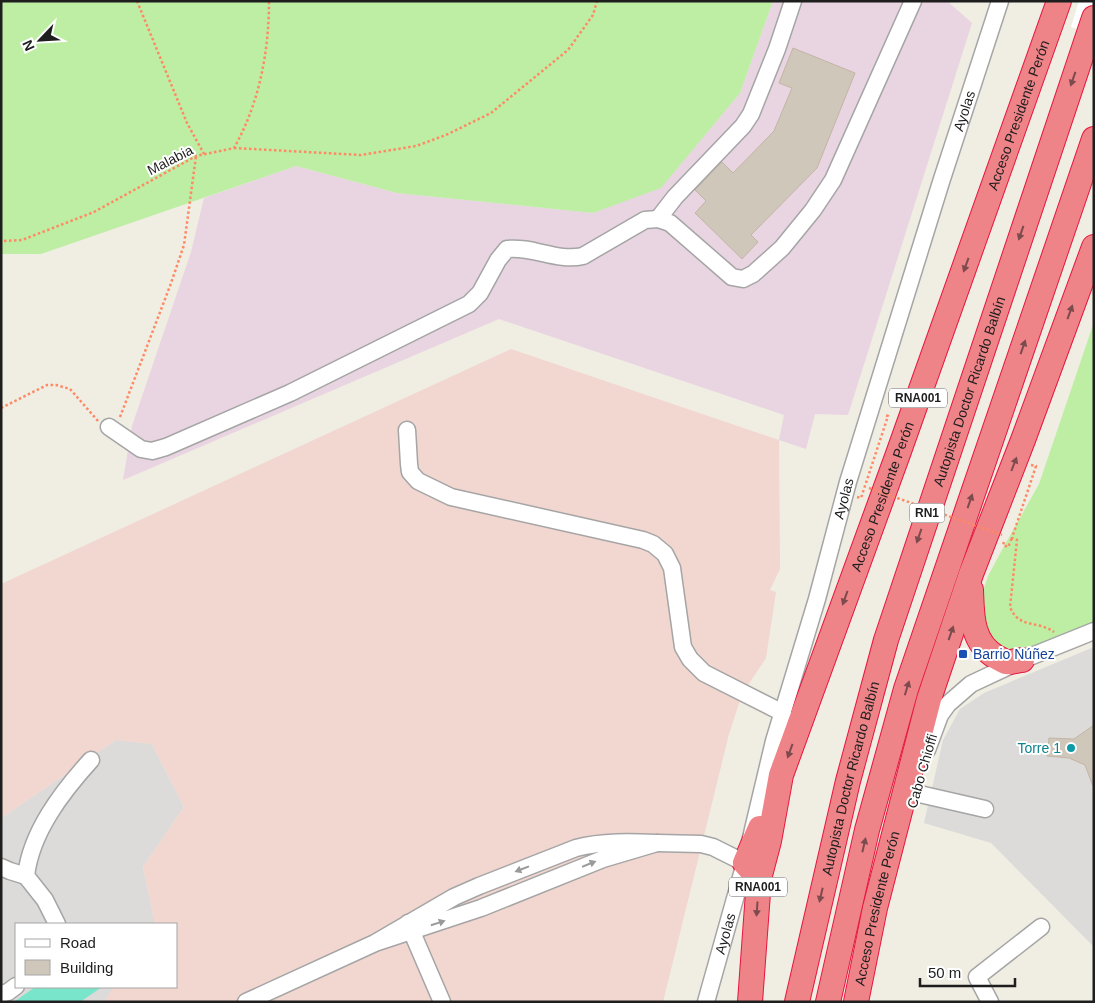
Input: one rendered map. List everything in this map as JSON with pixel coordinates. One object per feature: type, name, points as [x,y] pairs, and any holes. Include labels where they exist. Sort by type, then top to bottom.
[{"type":"highway","name":"Acceso Presidente Perón","points":[[752,871],[781,775],[1056,11]]},
{"type":"highway","name":"Autopista Doctor Ricardo Balbín","points":[[797,1002],[848,782],[886,640],[1091,25]]},
{"type":"highway","name":"RN1","points":[[828,1002],[867,830],[906,689],[1094,139]]},
{"type":"highway","name":"Acceso Presidente Perón","points":[[856,1002],[875,908],[929,699],[971,574],[1094,247]]},
{"type":"highway","points":[[971,574],[973,622],[976,634],[982,645],[990,654],[1007,662],[1022,660]]},
{"type":"highway","name":"RNA001","points":[[750,1002],[752,871]]},
{"type":"street","points":[[658,219],[675,197],[743,126],[751,114],[777,49],[792,1]]},
{"type":"street","points":[[109,427],[141,448],[152,451],[290,393],[469,304],[480,293],[498,260],[507,249],[517,248],[572,258],[583,256],[645,220],[658,219],[670,223],[732,277],[743,279],[753,274],[782,248],[814,210],[834,180],[913,1]]},
{"type":"street","name":"Ayolas","points":[[706,1002],[752,871],[762,787],[848,482],[941,182],[1000,1]]},
{"type":"street","points":[[407,430],[410,472],[418,481],[451,497],[644,540],[653,544],[665,554],[672,568],[683,647],[690,659],[704,673],[783,713]]},
{"type":"street","name":"Cabo Chioffi","points":[[864,1002],[878,935],[925,755],[940,715],[959,692],[971,684],[1022,660],[1094,631]]},
{"type":"street","points":[[26,876],[32,846],[36,838],[70,783],[91,760]]},
{"type":"street","points":[[915,793],[985,809]]},
{"type":"street","points":[[246,1002],[409,928],[481,908],[603,858],[657,843],[701,844],[713,847],[752,871]]},
{"type":"street","points":[[1,866],[26,876],[45,900],[56,923]]},
{"type":"street","points":[[990,1002],[977,977],[1041,927]]},
{"type":"street","points":[[409,928],[442,1002]]},
{"type":"street","points":[[1,994],[15,987]]},
{"type":"path","points":[[137,1],[187,123],[204,154]]},
{"type":"path","points":[[234,148],[261,80],[267,48],[269,1]]},
{"type":"path","name":"Malabia","points":[[4,241],[22,240],[94,212],[196,156],[204,154],[234,148],[360,155],[416,146],[446,135],[491,113],[568,50],[593,16],[597,1]]},
{"type":"path","points":[[1,408],[47,385],[56,385],[70,389],[95,419],[109,427],[118,421],[184,245],[196,156]]},
{"type":"path","points":[[1006,536],[1003,545],[1008,547],[1036,466],[1030,465]]},
{"type":"path","points":[[869,488],[1002,535]]},
{"type":"path","points":[[1012,538],[1017,540],[1010,607],[1014,616],[1030,624],[1044,626],[1058,635],[1061,644]]},
{"type":"shaded area","points":[[773,1],[947,1],[972,23],[848,415],[815,414],[806,449],[779,440],[784,415],[499,319],[123,480],[132,426],[191,252],[204,198],[296,166],[397,193],[593,213],[661,187],[740,93]]},
{"type":"shaded area","points":[[511,349],[779,440],[780,569],[770,590],[776,592],[766,658],[742,694],[729,734],[663,1002],[104,1002],[113,988],[178,988],[178,923],[155,923],[143,867],[184,807],[152,744],[116,740],[1,818],[1,584]]},
{"type":"shaded area","name":"Barrio Núñez","points":[[1094,647],[1094,947],[991,843],[924,823],[943,740],[960,709],[984,693]]},
{"type":"shaded area","points":[[116,740],[152,744],[184,807],[143,867],[155,923],[15,923],[15,988],[113,988],[104,1002],[1,1002],[1,818]]},
{"type":"green space","points":[[1,1],[773,1],[740,93],[661,188],[593,213],[397,193],[296,166],[41,254],[1,254]]},
{"type":"green space","points":[[1094,322],[1094,623],[1027,653],[1012,654],[986,636],[982,594],[988,576],[1039,484]]},
{"type":"green space","points":[[34,988],[101,988],[80,1002],[14,1002]]},
{"type":"pier","points":[[1079,1],[1094,1],[1094,34],[1071,27]]},
{"type":"building","points":[[793,48],[855,73],[817,168],[751,235],[758,242],[742,259],[695,213],[706,201],[695,190],[722,162],[733,173],[774,131],[792,88],[779,83]]},
{"type":"building","name":"Torre 1","points":[[1094,725],[1093,786],[1085,765],[1069,758],[1047,756],[1049,738],[1074,739]]},
{"type":"place","name":"Barrio Núñez","points":[[963,654]]},
{"type":"place","name":"Torre 1","points":[[1071,748]]}]
